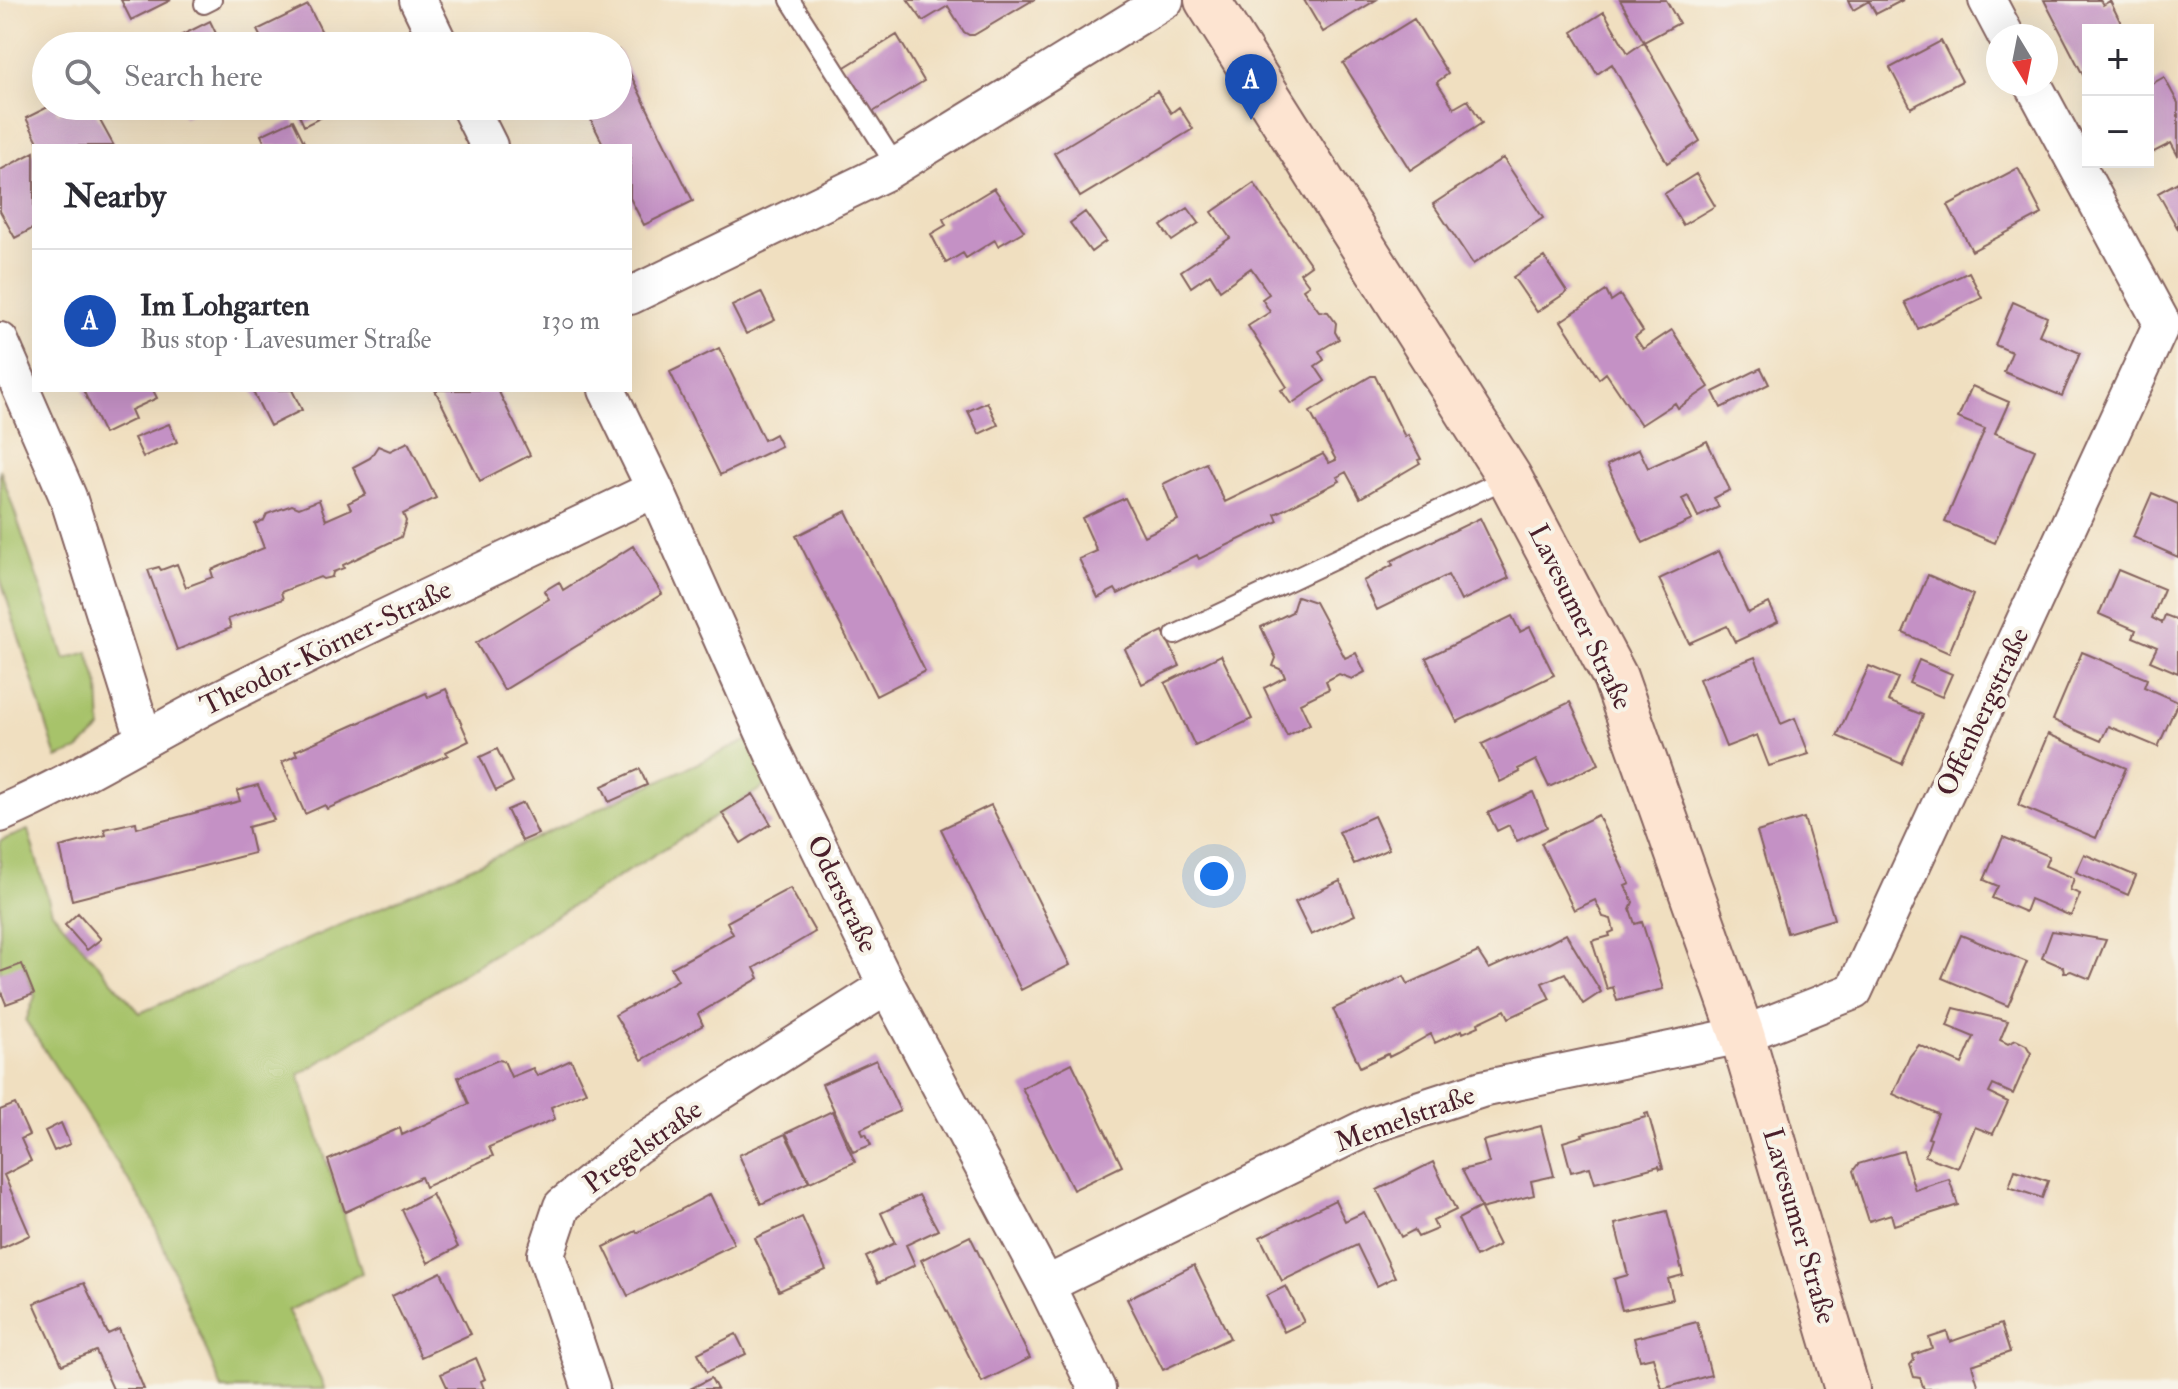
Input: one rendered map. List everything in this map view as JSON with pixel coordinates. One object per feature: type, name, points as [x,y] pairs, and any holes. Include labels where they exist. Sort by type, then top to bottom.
[{"type":"street","points":[[418,0],[433,32]]},
{"type":"street","points":[[632,295],[896,166],[1165,0]]},
{"type":"street","name":"Lavesumer Straße","points":[[1207,0],[1509,477],[1615,677],[1742,1035],[1847,1389]]},
{"type":"street","points":[[1987,0],[2000,24]]},
{"type":"street","points":[[2040,96],[2170,320]]},
{"type":"street","points":[[476,120],[488,144]]},
{"type":"street","name":"Offenbergstraße","points":[[1742,1035],[1854,991],[2170,320]]},
{"type":"street","points":[[0,341],[68,497],[144,738]]},
{"type":"street","name":"Oderstraße","points":[[608,392],[655,489],[773,753],[887,986],[1046,1285],[1097,1389]]},
{"type":"street","name":"Theodor-Körner-Straße","points":[[0,814],[55,790],[144,738],[655,489]]},
{"type":"street","name":"Pregelstraße","points":[[591,1389],[546,1254],[562,1206],[636,1146],[887,986]]},
{"type":"street","name":"Memelstraße","points":[[1046,1285],[1374,1124],[1482,1089],[1742,1035]]},
{"type":"lane","points":[[790,0],[896,166]]},
{"type":"lane","points":[[1175,635],[1509,477]]},
{"type":"green space","points":[[0,469],[65,659],[88,652],[99,686],[101,729],[78,750],[57,758],[0,577]]},
{"type":"green space","points":[[750,739],[770,783],[299,1075],[362,1273],[288,1311],[325,1389],[222,1389],[150,1214],[26,1021],[35,996],[24,965],[0,973],[0,841],[28,830],[52,912],[140,1013],[501,854]]},
{"type":"building","points":[[121,0],[171,0],[131,20]]},
{"type":"building","points":[[908,0],[1033,0],[969,35],[948,6],[923,21]]},
{"type":"building","points":[[1304,0],[1376,0],[1323,32]]},
{"type":"building","points":[[1620,0],[1666,0],[1679,23],[1644,42]]},
{"type":"building","points":[[1848,0],[1903,0],[1876,14],[1869,1],[1853,10]]},
{"type":"building","points":[[2044,0],[2100,0],[2103,5],[2110,1],[2121,23],[2082,24],[2082,73]]},
{"type":"building","points":[[308,5],[322,32],[258,32]]},
{"type":"building","points":[[1604,12],[1628,53],[1644,42],[1700,141],[1667,163],[1612,64],[1597,74],[1572,32]]},
{"type":"building","points":[[1414,19],[1448,74],[1437,82],[1454,108],[1468,100],[1482,123],[1410,170],[1343,63]]},
{"type":"building","points":[[210,21],[215,32],[188,32]]},
{"type":"building","points":[[897,35],[924,81],[868,115],[840,70]]},
{"type":"building","points":[[1941,41],[1962,81],[1911,108],[1890,68]]},
{"type":"building","points":[[632,77],[693,201],[644,225],[632,202],[632,144],[603,144],[591,120],[632,120]]},
{"type":"building","points":[[2164,77],[2178,103],[2178,156],[2171,143],[2154,152],[2154,83]]},
{"type":"building","points":[[1157,91],[1171,113],[1179,107],[1193,129],[1080,197],[1054,153]]},
{"type":"building","points":[[32,115],[32,120],[100,120],[113,144],[39,144],[26,118]]},
{"type":"building","points":[[293,120],[305,144],[265,144],[261,135]]},
{"type":"building","points":[[301,120],[316,120],[304,126]]},
{"type":"building","points":[[32,153],[32,229],[15,238],[0,211],[0,170]]},
{"type":"building","points":[[1503,158],[1543,218],[1473,264],[1433,204]]},
{"type":"building","points":[[2018,168],[2042,214],[1972,251],[1948,205]]},
{"type":"building","points":[[1696,174],[1715,206],[1683,225],[1664,194]]},
{"type":"building","points":[[2178,182],[2178,229],[2158,193]]},
{"type":"building","points":[[1254,183],[1311,265],[1300,273],[1309,285],[1303,289],[1319,311],[1328,312],[1336,323],[1335,332],[1339,339],[1319,351],[1324,360],[1315,366],[1325,381],[1291,404],[1281,390],[1287,387],[1248,326],[1270,312],[1262,299],[1269,294],[1251,268],[1220,290],[1210,274],[1191,287],[1181,271],[1230,238],[1212,212]]},
{"type":"building","points":[[994,188],[1024,231],[998,246],[995,240],[966,258],[963,253],[946,263],[931,234],[946,225],[943,219]]},
{"type":"building","points":[[1188,208],[1199,223],[1172,241],[1161,226]]},
{"type":"building","points":[[1085,212],[1106,241],[1091,252],[1070,223]]},
{"type":"building","points":[[1544,257],[1567,292],[1537,312],[1513,277]]},
{"type":"building","points":[[1969,272],[1982,298],[1918,329],[1905,302]]},
{"type":"building","points":[[1606,291],[1611,301],[1620,295],[1643,331],[1635,337],[1643,349],[1672,330],[1709,387],[1678,408],[1675,403],[1641,425],[1606,373],[1599,379],[1561,321]]},
{"type":"building","points":[[761,292],[775,320],[746,334],[732,306]]},
{"type":"building","points":[[2013,302],[2047,317],[2039,335],[2080,353],[2062,396],[2004,372],[2012,352],[1995,345]]},
{"type":"building","points":[[719,348],[764,440],[775,434],[781,446],[720,475],[670,372]]},
{"type":"building","points":[[1761,368],[1769,384],[1721,408],[1713,392]]},
{"type":"building","points":[[1375,376],[1405,437],[1408,435],[1421,459],[1418,460],[1420,463],[1360,498],[1346,472],[1337,477],[1340,481],[1275,514],[1278,521],[1199,559],[1197,555],[1118,594],[1115,589],[1098,598],[1079,559],[1097,551],[1082,518],[1125,498],[1144,536],[1178,520],[1163,484],[1206,463],[1225,502],[1323,454],[1329,463],[1336,460],[1310,412]]},
{"type":"building","points":[[1972,386],[2009,402],[1995,433],[2035,450],[1995,543],[1945,522],[1985,429],[1958,418]]},
{"type":"building","points":[[84,392],[154,392],[157,398],[131,410],[135,419],[104,434]]},
{"type":"building","points":[[253,392],[293,392],[302,410],[270,426]]},
{"type":"building","points":[[436,392],[499,392],[530,455],[480,481]]},
{"type":"building","points":[[987,402],[998,425],[979,434],[968,411]]},
{"type":"building","points":[[169,424],[177,442],[143,457],[134,438]]},
{"type":"building","points":[[1707,441],[1730,490],[1714,498],[1719,507],[1698,517],[1688,496],[1682,499],[1692,520],[1643,543],[1607,465],[1639,449],[1648,468]]},
{"type":"building","points":[[408,442],[436,498],[403,514],[406,521],[401,537],[343,565],[344,568],[333,572],[332,577],[320,577],[281,592],[283,599],[228,619],[231,628],[177,650],[148,570],[159,567],[161,570],[177,564],[186,587],[213,577],[211,570],[264,548],[255,524],[264,520],[267,514],[292,505],[299,508],[319,500],[326,520],[351,509],[348,503],[366,494],[353,467],[370,458],[378,446],[390,451]]},
{"type":"building","points":[[2152,493],[2178,504],[2178,557],[2133,537]]},
{"type":"building","points":[[846,511],[925,671],[876,696],[796,536]]},
{"type":"building","points":[[1480,518],[1509,578],[1461,601],[1448,575],[1377,610],[1363,581],[1393,565],[1391,561]]},
{"type":"building","points":[[633,546],[662,594],[504,690],[476,643],[549,599],[544,591],[559,582],[563,590]]},
{"type":"building","points":[[1719,551],[1748,613],[1769,603],[1778,622],[1735,642],[1727,626],[1689,643],[1659,579]]},
{"type":"building","points":[[2118,570],[2164,589],[2152,618],[2162,623],[2165,615],[2178,620],[2178,673],[2150,661],[2157,647],[2133,637],[2136,630],[2099,614]]},
{"type":"building","points":[[1928,575],[1973,595],[1949,653],[1903,633]]},
{"type":"building","points":[[1297,596],[1315,602],[1345,658],[1356,653],[1365,672],[1352,679],[1339,674],[1326,681],[1329,689],[1300,703],[1310,724],[1287,736],[1264,688],[1285,677],[1282,670],[1273,666],[1276,658],[1261,627],[1292,612]]},
{"type":"building","points":[[1512,616],[1520,632],[1530,627],[1554,675],[1457,722],[1426,658]]},
{"type":"building","points":[[1163,631],[1180,666],[1142,684],[1125,649]]},
{"type":"building","points":[[2082,652],[2147,679],[2144,687],[2178,702],[2158,747],[2108,726],[2101,741],[2053,720]]},
{"type":"building","points":[[1221,655],[1252,719],[1195,746],[1165,683]]},
{"type":"building","points":[[1755,657],[1781,724],[1795,718],[1809,754],[1769,766],[1757,735],[1726,747],[1699,679]]},
{"type":"building","points":[[1919,660],[1952,674],[1942,697],[1909,683]]},
{"type":"building","points":[[1869,666],[1898,678],[1888,701],[1923,715],[1902,764],[1837,736]]},
{"type":"building","points":[[446,689],[469,741],[446,752],[448,755],[327,809],[325,805],[305,814],[282,762],[297,755],[295,751],[426,693],[428,697]]},
{"type":"building","points":[[1570,702],[1599,764],[1549,787],[1536,760],[1500,782],[1482,744]]},
{"type":"building","points":[[2048,734],[2126,768],[2096,838],[2018,805]]},
{"type":"building","points":[[497,749],[513,782],[496,791],[480,757]]},
{"type":"building","points":[[640,769],[647,785],[609,802],[602,786]]},
{"type":"building","points":[[258,785],[274,820],[248,827],[254,853],[72,900],[60,847],[106,835],[104,829],[136,822],[137,828],[240,801],[237,791]]},
{"type":"building","points":[[1533,792],[1547,827],[1517,841],[1509,825],[1497,831],[1488,813]]},
{"type":"building","points":[[753,794],[771,824],[741,843],[722,813]]},
{"type":"building","points":[[523,803],[538,834],[522,841],[507,810]]},
{"type":"building","points":[[991,805],[1070,965],[1021,990],[941,829]]},
{"type":"building","points":[[1598,815],[1630,884],[1625,886],[1633,902],[1630,909],[1635,924],[1642,922],[1663,989],[1617,1001],[1613,987],[1607,989],[1592,941],[1610,936],[1609,933],[1614,931],[1611,919],[1603,917],[1595,900],[1574,910],[1541,843]]},
{"type":"building","points":[[1374,816],[1389,849],[1354,864],[1339,832]]},
{"type":"building","points":[[1804,818],[1834,919],[1787,933],[1757,832]]},
{"type":"building","points":[[2003,837],[2049,856],[2045,866],[2074,878],[2070,890],[2080,894],[2071,916],[2030,899],[2025,912],[1992,898],[1998,886],[1984,880]]},
{"type":"building","points":[[2084,854],[2136,876],[2128,895],[2076,872]]},
{"type":"building","points":[[1340,881],[1355,915],[1311,935],[1295,902]]},
{"type":"building","points":[[790,888],[815,932],[754,968],[759,978],[698,1014],[703,1025],[642,1060],[615,1015],[678,980],[671,968],[733,934],[727,922]]},
{"type":"building","points":[[78,913],[101,939],[87,950],[65,925]]},
{"type":"building","points":[[2052,931],[2106,940],[2090,979],[2071,971],[2064,973],[2063,967],[2042,958]]},
{"type":"building","points":[[1566,934],[1601,992],[1583,1004],[1565,973],[1542,983],[1550,999],[1509,1018],[1505,1010],[1478,1023],[1479,1026],[1435,1043],[1431,1034],[1389,1057],[1388,1054],[1360,1067],[1333,1009],[1404,976],[1408,984],[1478,952],[1489,969]]},
{"type":"building","points":[[1961,935],[2027,962],[2008,1006],[1942,978]]},
{"type":"building","points":[[22,964],[34,994],[6,1004],[0,989],[0,972]]},
{"type":"building","points":[[1954,1008],[2008,1021],[2000,1040],[2008,1044],[2016,1040],[2026,1045],[2031,1053],[2013,1094],[1993,1085],[1989,1093],[2008,1102],[1993,1134],[1975,1127],[1958,1168],[1925,1156],[1931,1139],[1928,1138],[1938,1114],[1893,1094],[1910,1056],[1919,1045],[1962,1064],[1974,1037],[1947,1026]]},
{"type":"building","points":[[498,1060],[504,1061],[511,1077],[533,1068],[537,1076],[571,1060],[586,1092],[551,1107],[555,1119],[489,1147],[493,1156],[425,1187],[421,1177],[345,1212],[328,1160],[400,1128],[402,1135],[469,1104],[458,1077]]},
{"type":"building","points":[[876,1060],[900,1111],[861,1129],[871,1145],[853,1152],[822,1084]]},
{"type":"building","points":[[1072,1063],[1122,1166],[1073,1190],[1022,1088]]},
{"type":"building","points":[[15,1104],[29,1135],[21,1139],[31,1161],[4,1175],[30,1235],[0,1249],[0,1110]]},
{"type":"building","points":[[832,1111],[855,1162],[810,1182],[786,1133]]},
{"type":"building","points":[[1648,1113],[1663,1168],[1659,1166],[1595,1183],[1590,1167],[1571,1172],[1563,1142],[1646,1117]]},
{"type":"building","points":[[61,1123],[70,1144],[54,1151],[45,1131]]},
{"type":"building","points":[[1541,1126],[1554,1176],[1531,1181],[1534,1195],[1481,1209],[1499,1245],[1476,1257],[1458,1219],[1481,1207],[1462,1170],[1489,1163],[1483,1141]]},
{"type":"building","points":[[785,1134],[809,1182],[761,1204],[739,1155]]},
{"type":"building","points":[[1903,1151],[1915,1190],[1949,1179],[1958,1205],[1894,1225],[1891,1214],[1869,1221],[1853,1171],[1858,1164]]},
{"type":"building","points":[[1433,1162],[1456,1210],[1433,1221],[1437,1229],[1418,1237],[1414,1230],[1401,1237],[1377,1190]]},
{"type":"building","points":[[2015,1170],[2048,1181],[2042,1198],[2009,1187]]},
{"type":"building","points":[[432,1194],[458,1247],[428,1263],[402,1210]]},
{"type":"building","points":[[710,1194],[734,1244],[628,1296],[604,1247]]},
{"type":"building","points":[[919,1195],[938,1230],[906,1245],[915,1265],[878,1283],[866,1257],[895,1243],[881,1213]]},
{"type":"building","points":[[1335,1200],[1345,1221],[1364,1212],[1395,1277],[1377,1286],[1357,1245],[1282,1281],[1260,1237]]},
{"type":"building","points":[[1667,1211],[1683,1275],[1668,1279],[1673,1299],[1622,1310],[1614,1279],[1628,1275],[1615,1224]]},
{"type":"building","points":[[802,1217],[826,1270],[779,1291],[755,1238]]},
{"type":"building","points":[[970,1236],[1030,1358],[982,1382],[921,1260]]},
{"type":"building","points":[[1194,1265],[1230,1338],[1163,1370],[1127,1299]]},
{"type":"building","points":[[441,1272],[471,1334],[421,1357],[392,1296]]},
{"type":"building","points":[[84,1283],[108,1334],[119,1329],[144,1389],[113,1389],[96,1351],[62,1365],[34,1303]]},
{"type":"building","points":[[1286,1286],[1304,1322],[1284,1332],[1266,1296]]},
{"type":"building","points":[[1697,1322],[1711,1375],[1662,1389],[1653,1357],[1640,1360],[1634,1338]]},
{"type":"building","points":[[2001,1324],[2010,1352],[1972,1365],[1979,1388],[1924,1389],[1920,1378],[1914,1377],[1910,1365],[1913,1355],[1932,1348],[1929,1338],[1947,1332],[1950,1342]]},
{"type":"building","points":[[736,1334],[746,1354],[707,1372],[698,1353]]},
{"type":"building","points":[[476,1358],[485,1379],[481,1381],[484,1389],[448,1389],[441,1374]]},
{"type":"building","points":[[711,1378],[717,1389],[690,1389]]},
{"type":"place","name":"Im Lohgarten","points":[[1251,120]]}]
